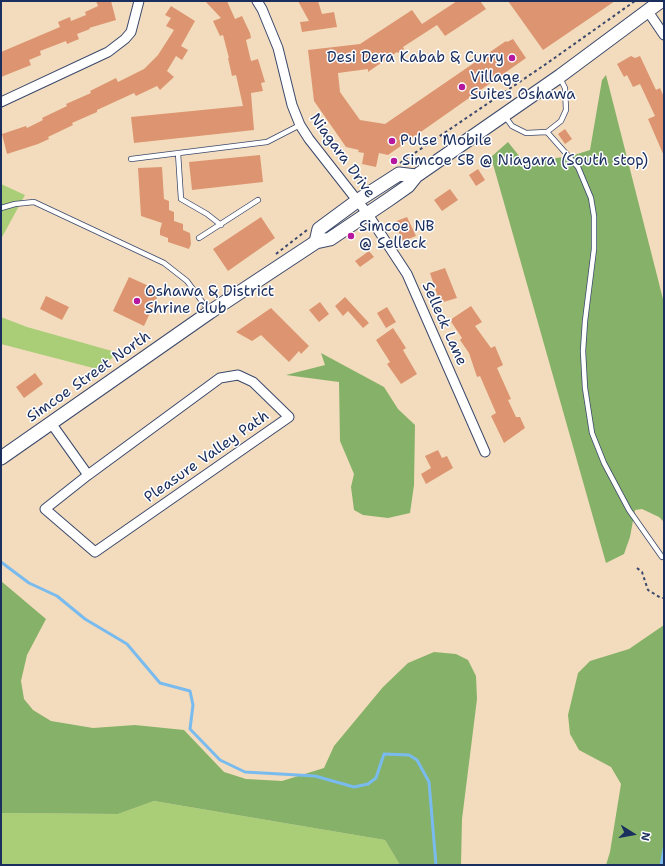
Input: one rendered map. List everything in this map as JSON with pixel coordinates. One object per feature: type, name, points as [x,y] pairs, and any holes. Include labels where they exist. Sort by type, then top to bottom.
[{"type":"main road","name":"Simcoe Street North","points":[[1,458],[210,312],[316,242],[330,239],[348,228],[367,213],[408,186],[416,176],[560,76],[661,1]]},
{"type":"main road","points":[[316,242],[319,229],[357,201],[399,174],[416,176]]},
{"type":"street","points":[[1,102],[108,52],[125,39],[131,32],[139,1]]},
{"type":"street","name":"Niagara Drive","points":[[257,1],[262,9],[278,48],[292,105],[300,125],[309,139],[367,213]]},
{"type":"street","points":[[647,10],[664,35]]},
{"type":"street","name":"Selleck Lane","points":[[367,213],[407,274],[485,452]]},
{"type":"street","name":"Pleasure Valley Path","points":[[238,375],[253,382],[289,417],[95,552],[45,509],[88,475],[220,378],[238,375]]},
{"type":"street","points":[[50,423],[88,475]]},
{"type":"lane","points":[[504,115],[512,126],[526,133],[547,132],[561,121],[566,110],[565,88],[560,76]]},
{"type":"lane","points":[[131,159],[267,142],[300,125]]},
{"type":"lane","points":[[547,132],[578,167],[591,198],[594,216],[594,248],[585,321],[583,352],[585,388],[592,433],[604,463],[629,510],[663,558]]},
{"type":"lane","points":[[178,153],[181,199],[221,224]]},
{"type":"lane","points":[[199,238],[258,200]]},
{"type":"lane","points":[[1,208],[15,204],[34,202],[164,263],[187,281],[210,312]]},
{"type":"path","points":[[637,568],[642,572],[648,590],[661,598],[664,598]]},
{"type":"green space","points":[[606,75],[664,303],[664,522],[659,517],[642,509],[635,510],[630,537],[624,554],[606,563],[491,157],[508,142],[520,157],[534,161],[571,156],[590,150],[602,80]]},
{"type":"green space","points":[[1,184],[25,195],[1,239]]},
{"type":"green space","points":[[1,317],[27,327],[119,353],[97,369],[1,344]]},
{"type":"green space","points":[[321,353],[384,387],[398,409],[415,425],[414,485],[410,513],[388,518],[363,515],[354,510],[351,487],[354,474],[340,441],[339,382],[286,375],[325,365]]},
{"type":"green space","points":[[1,581],[46,619],[27,655],[21,681],[24,699],[33,710],[51,721],[93,728],[135,725],[184,730],[224,772],[246,779],[282,781],[324,768],[334,746],[383,687],[408,663],[434,652],[456,654],[468,660],[476,676],[477,699],[462,819],[461,865],[400,865],[385,840],[154,801],[118,814],[1,813]]},
{"type":"green space","points":[[664,625],[664,865],[606,865],[610,852],[621,784],[611,767],[579,750],[570,734],[568,715],[578,673],[590,661],[629,649]]},
{"type":"green space","points":[[154,801],[385,840],[400,865],[1,865],[1,813],[118,814]]},
{"type":"building","points":[[96,1],[111,1],[116,20],[89,28],[90,29],[77,34],[79,39],[67,44],[66,41],[40,51],[41,55],[29,60],[31,65],[1,77],[1,52],[60,27],[58,22],[70,17],[71,21],[86,15],[85,12],[98,6]]},
{"type":"building","points":[[205,1],[227,1],[235,19],[242,16],[250,33],[251,38],[246,40],[251,61],[258,59],[265,82],[261,83],[263,91],[251,93],[254,130],[134,143],[131,117],[243,106],[236,75],[232,76],[223,35],[220,36],[213,21],[221,18]]},
{"type":"building","points":[[298,1],[318,1],[322,14],[334,12],[337,27],[302,32],[300,22],[309,21]]},
{"type":"building","name":"Village Suites Oshawa","points":[[457,1],[480,1],[486,9],[445,36],[437,25],[403,47],[404,49],[398,53],[397,52],[368,72],[368,69],[338,73],[340,92],[360,120],[385,124],[506,41],[507,42],[513,39],[526,58],[388,155],[379,153],[376,167],[362,164],[364,153],[358,152],[359,150],[346,147],[314,101],[308,50],[360,44],[412,10],[422,24]]},
{"type":"building","points":[[508,1],[615,1],[543,50]]},
{"type":"building","points":[[171,6],[195,21],[181,46],[188,50],[182,60],[176,56],[167,71],[174,77],[160,90],[157,86],[136,96],[134,93],[72,123],[73,125],[48,137],[49,139],[7,154],[2,134],[26,126],[27,128],[43,120],[42,118],[67,106],[66,104],[91,93],[90,91],[116,78],[118,82],[144,69],[158,55],[174,30],[166,26],[171,18],[165,15]]},
{"type":"building","points":[[631,56],[635,58],[640,56],[656,90],[660,88],[664,97],[664,156],[648,119],[655,116],[640,84],[633,87],[627,75],[624,77],[617,64]]},
{"type":"building","points":[[565,129],[572,139],[565,144],[558,134]]},
{"type":"building","points":[[260,155],[263,182],[192,190],[189,162]]},
{"type":"building","points":[[162,167],[164,199],[169,201],[169,210],[174,212],[174,221],[183,224],[183,230],[190,233],[191,244],[189,249],[168,242],[168,238],[160,235],[162,223],[141,216],[138,168]]},
{"type":"building","points":[[478,169],[485,180],[476,186],[469,175]]},
{"type":"building","points":[[450,189],[458,200],[442,211],[434,200]]},
{"type":"building","points":[[261,217],[275,238],[228,271],[213,249]]},
{"type":"building","points":[[407,217],[416,236],[403,241],[394,222]]},
{"type":"building","points":[[369,251],[374,257],[360,267],[355,261]]},
{"type":"building","points":[[445,268],[457,298],[440,303],[430,273]]},
{"type":"building","name":"Oshawa & District Shrine Club","points":[[129,277],[160,291],[144,326],[113,311]]},
{"type":"building","points":[[46,296],[69,307],[62,320],[40,309]]},
{"type":"building","points":[[345,297],[369,323],[363,328],[348,311],[343,316],[335,306]]},
{"type":"building","points":[[320,302],[329,314],[319,322],[309,310]]},
{"type":"building","points":[[471,306],[482,322],[475,326],[491,348],[495,346],[503,365],[497,368],[511,399],[508,400],[516,417],[520,417],[525,428],[504,443],[491,416],[496,413],[480,376],[477,377],[469,353],[460,340],[462,338],[450,320]]},
{"type":"building","points":[[387,307],[396,322],[386,328],[377,313]]},
{"type":"building","points":[[271,308],[309,346],[301,354],[299,351],[289,362],[261,335],[252,341],[236,332]]},
{"type":"building","points":[[393,328],[406,348],[403,350],[417,374],[401,384],[387,364],[390,362],[376,340]]},
{"type":"building","points":[[35,373],[43,384],[24,398],[16,387]]},
{"type":"building","points":[[438,450],[442,458],[447,456],[453,468],[426,484],[421,474],[431,468],[425,456]]},
{"type":"waterway","points":[[1,562],[29,583],[57,596],[85,619],[127,644],[160,683],[190,691],[193,705],[190,729],[220,760],[245,772],[315,776],[354,787],[368,784],[376,778],[384,754],[409,755],[417,760],[429,782],[436,865]]},
{"type":"waterway","points":[[661,865],[664,849]]},
{"type":"place","name":"Desi Dera Kabab & Curry","points":[[512,58]]},
{"type":"place","name":"Village Suites Oshawa","points":[[462,87]]},
{"type":"place","name":"Pulse Mobile","points":[[392,141]]},
{"type":"place","name":"Simcoe SB @ Niagara (South stop)","points":[[394,161]]},
{"type":"place","name":"Simcoe NB @ Selleck","points":[[351,236]]},
{"type":"place","name":"Oshawa & District Shrine Club","points":[[137,301]]}]
